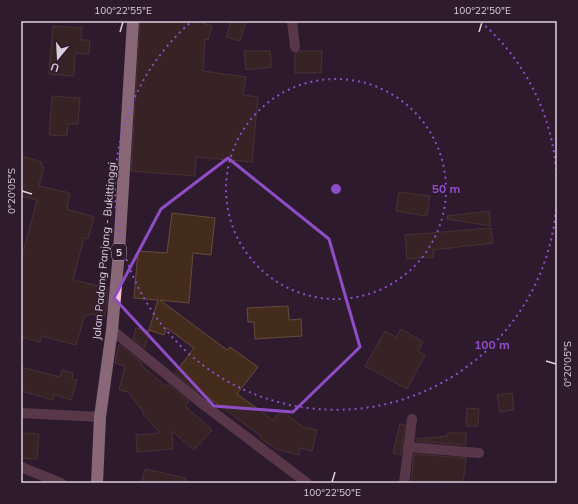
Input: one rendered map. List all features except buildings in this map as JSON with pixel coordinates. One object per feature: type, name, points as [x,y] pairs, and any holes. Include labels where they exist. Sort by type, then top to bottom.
[{"type":"highway","name":"Jalan Padang Panjang - Bukittinggi","points":[[97,483],[100,417],[112,330],[119,252],[133,21]]},
{"type":"street","points":[[292,21],[295,47]]},
{"type":"street","points":[[112,330],[204,405],[307,483]]},
{"type":"street","points":[[21,413],[100,417]]},
{"type":"street","points":[[404,483],[412,419]]},
{"type":"street","points":[[408,447],[479,453]]},
{"type":"street","points":[[21,467],[62,483]]},
{"type":"highlighted area","points":[[228,158],[329,239],[360,347],[293,412],[214,406],[114,298],[161,209]]}]
